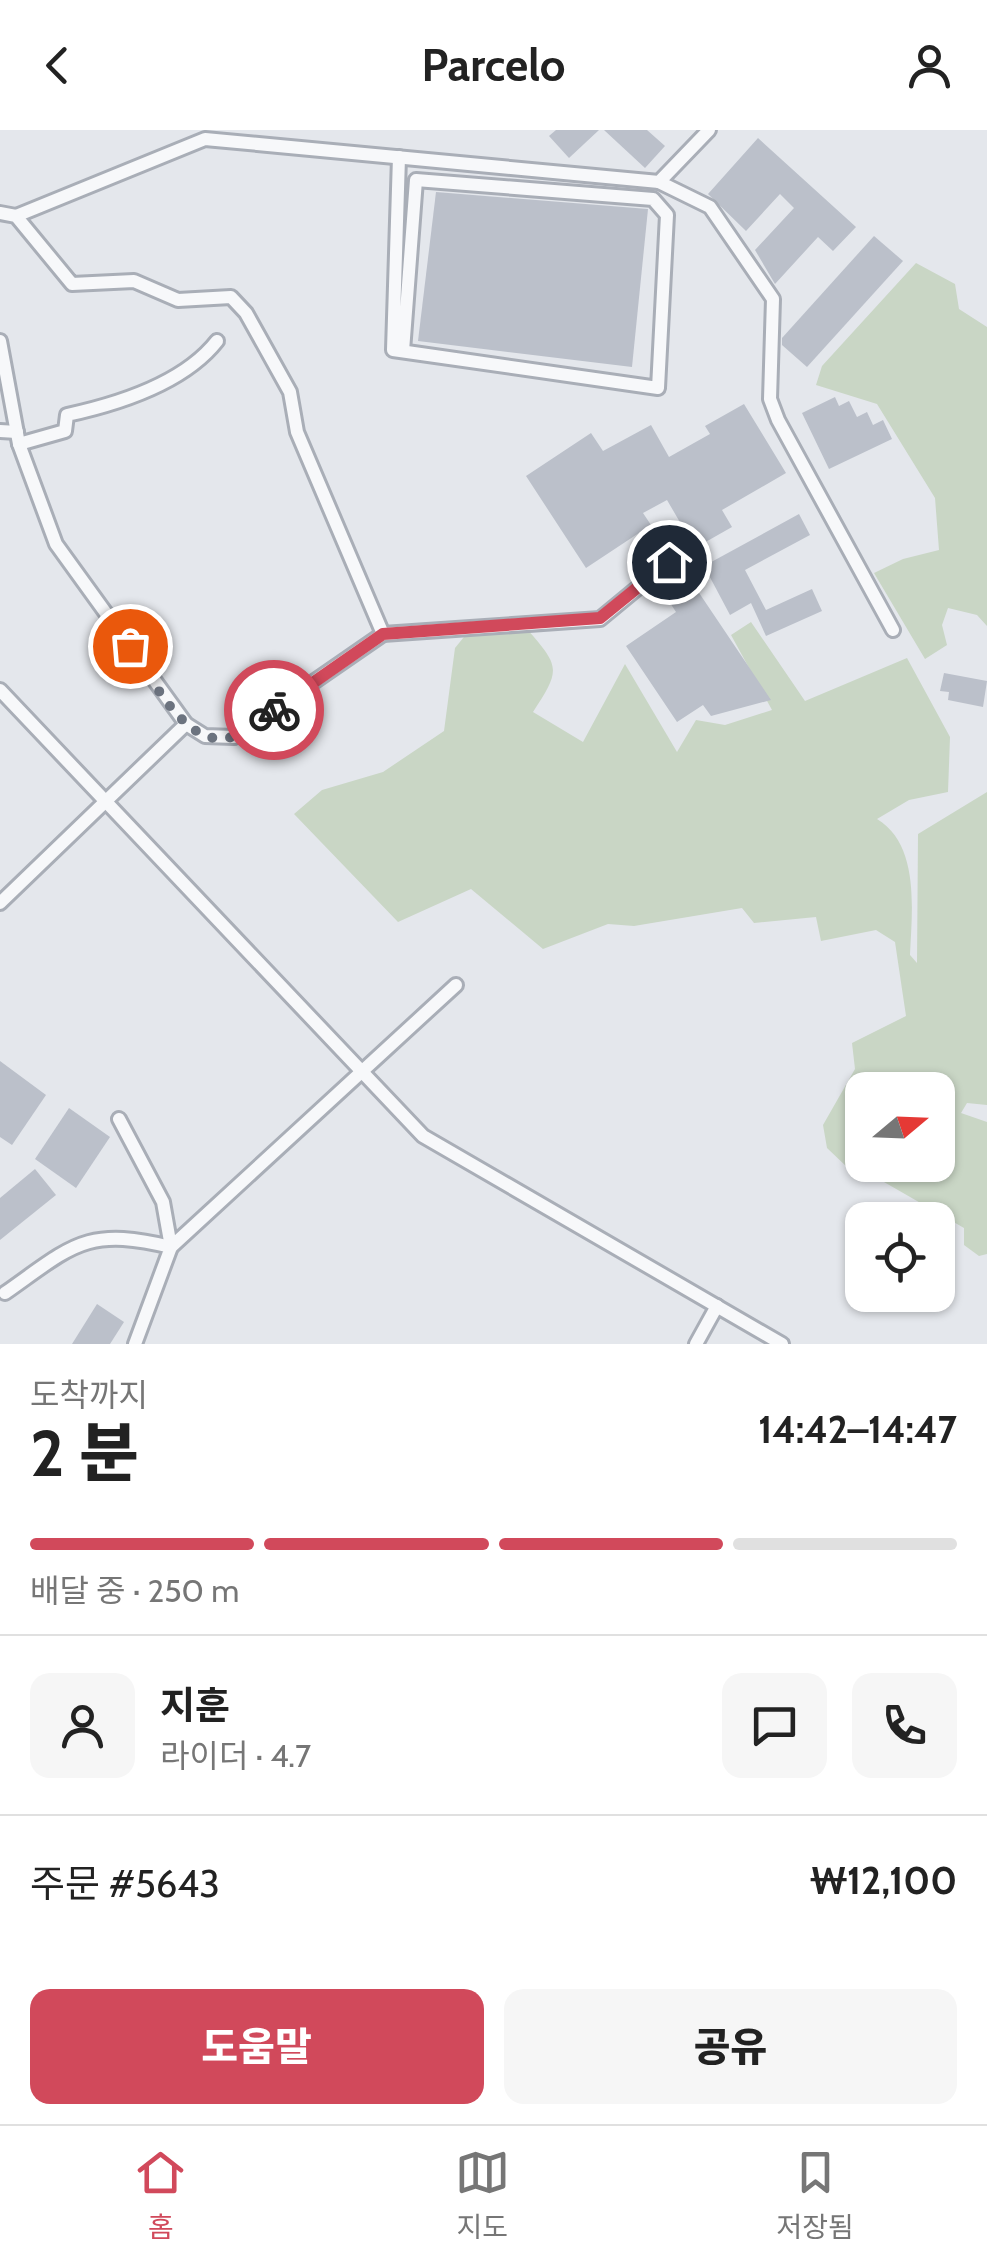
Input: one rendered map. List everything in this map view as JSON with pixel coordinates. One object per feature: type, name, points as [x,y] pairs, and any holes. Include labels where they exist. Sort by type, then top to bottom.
[{"type":"street","points":[[659,182],[709,130]]},
{"type":"street","points":[[0,213],[16,216],[205,138],[659,182],[710,207],[773,299],[770,398],[778,420],[892,630]]},
{"type":"street","points":[[398,157],[392,350],[658,388],[667,215],[653,199],[416,180],[402,351]]},
{"type":"street","points":[[16,216],[72,284],[134,282],[178,300],[231,298],[246,313],[290,392],[298,432],[383,634]]},
{"type":"street","points":[[0,341],[18,438],[56,544],[186,724],[205,736],[234,737],[383,634],[600,618],[669,562]]},
{"type":"street","points":[[0,432],[18,438],[65,431],[68,415],[115,405],[206,354],[217,341]]},
{"type":"street","points":[[0,690],[423,1136],[782,1344]]},
{"type":"street","points":[[0,903],[186,724]]},
{"type":"street","points":[[135,1344],[171,1247],[456,984]]},
{"type":"street","points":[[120,1118],[163,1202],[171,1247]]},
{"type":"street","points":[[5,1293],[74,1245],[124,1236],[171,1247]]},
{"type":"street","points":[[696,1344],[717,1306]]},
{"type":"green space","points":[[916,263],[955,284],[959,309],[987,327],[987,626],[977,615],[948,608],[942,625],[947,645],[925,659],[874,573],[903,559],[939,550],[935,498],[877,404],[816,385],[822,366]]},
{"type":"green space","points":[[751,622],[805,701],[907,658],[950,737],[948,792],[909,800],[877,819],[891,830],[907,862],[912,899],[910,955],[917,963],[918,834],[987,792],[987,1105],[967,1103],[961,1113],[987,1122],[987,1254],[979,1256],[964,1245],[964,1228],[955,1223],[955,1202],[919,1202],[884,1182],[955,1182],[955,1072],[853,1072],[852,1043],[906,1016],[895,942],[876,930],[821,941],[816,917],[754,923],[742,908],[634,926],[608,924],[543,949],[471,889],[398,922],[294,814],[322,790],[383,772],[444,731],[455,648],[468,632],[527,629],[546,652],[553,669],[549,686],[533,712],[583,742],[625,664],[677,752],[696,720],[725,725],[772,710],[731,635]]},
{"type":"green space","points":[[845,1086],[845,1165],[827,1148],[823,1125]]},
{"type":"building","points":[[556,130],[599,130],[569,158],[549,136]]},
{"type":"building","points":[[604,130],[647,130],[665,146],[645,168]]},
{"type":"building","points":[[758,138],[856,227],[833,251],[818,237],[775,284],[755,250],[794,208],[780,194],[746,231],[708,194]]},
{"type":"building","points":[[436,192],[648,209],[632,367],[418,341]]},
{"type":"building","points":[[874,236],[903,261],[807,367],[782,345],[782,338]]},
{"type":"building","points":[[835,397],[839,406],[849,401],[857,417],[867,412],[873,425],[883,420],[892,439],[829,469],[802,413]]},
{"type":"building","points":[[744,404],[786,473],[722,510],[732,527],[695,548],[667,500],[643,513],[651,525],[586,568],[526,476],[591,433],[603,451],[651,425],[669,457],[710,434],[705,426]]},
{"type":"building","points":[[799,514],[810,535],[745,570],[766,610],[812,589],[822,611],[766,636],[751,603],[730,615],[704,566]]},
{"type":"building","points":[[683,569],[771,700],[711,716],[703,705],[677,722],[626,646],[676,612],[659,586]]},
{"type":"building","points":[[944,673],[987,681],[983,707],[948,700],[949,692],[940,691]]},
{"type":"building","points":[[0,1061],[46,1095],[12,1145],[0,1137]]},
{"type":"building","points":[[69,1108],[110,1137],[76,1188],[35,1159]]},
{"type":"building","points":[[35,1169],[56,1195],[0,1240],[0,1198]]},
{"type":"building","points":[[97,1304],[124,1322],[110,1344],[72,1344]]},
{"type":"way so far","points":[[130,646],[186,724],[205,736],[234,737],[274,710]]},
{"type":"route","points":[[274,710],[383,634],[600,618],[669,562]]}]
